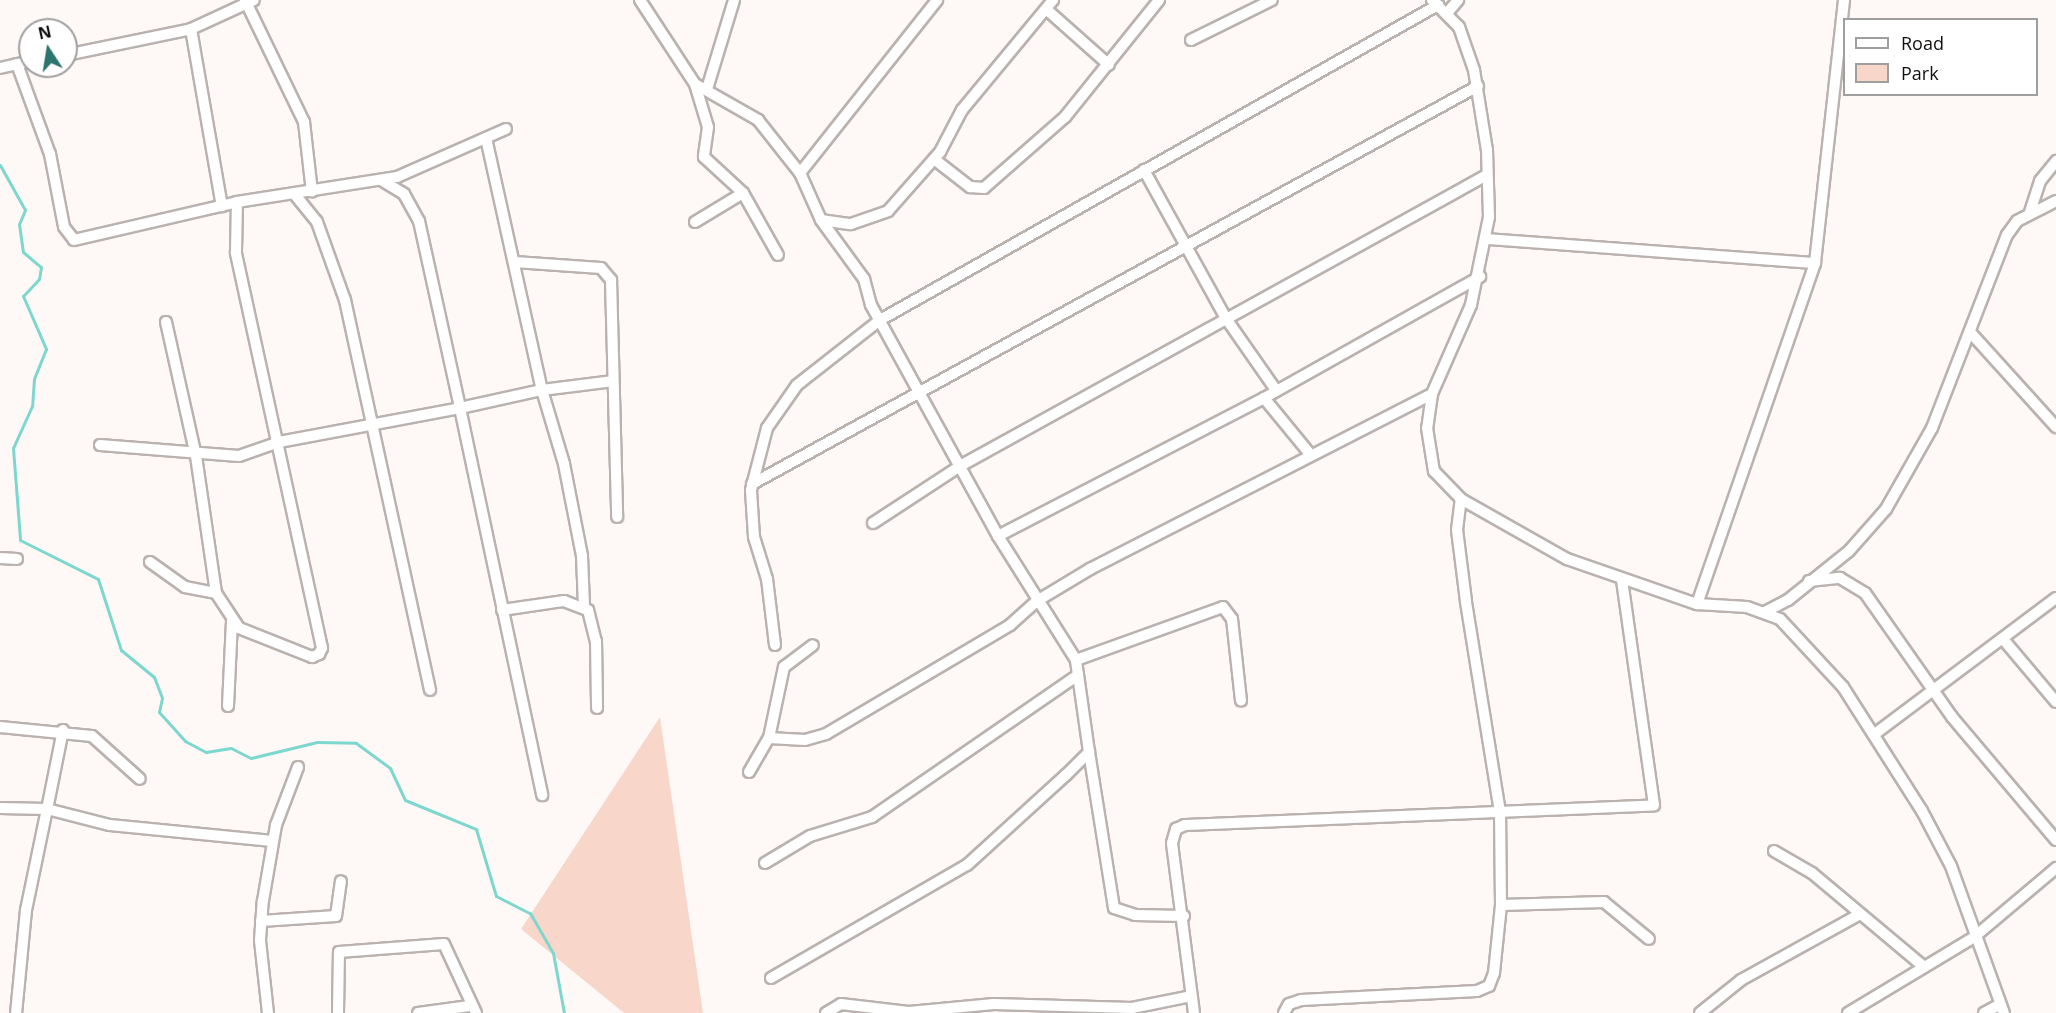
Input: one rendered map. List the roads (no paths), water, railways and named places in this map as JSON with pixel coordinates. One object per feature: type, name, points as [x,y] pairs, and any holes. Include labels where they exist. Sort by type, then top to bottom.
[{"type":"street","points":[[640,0],[695,84],[708,127],[704,158],[743,193],[778,255]]},
{"type":"street","points":[[707,89],[734,0]]},
{"type":"street","points":[[800,172],[937,0]]},
{"type":"street","points":[[821,220],[851,224],[888,211],[934,159],[962,110],[1053,0]]},
{"type":"street","points":[[934,159],[970,188],[984,188],[1065,117],[1160,0]]},
{"type":"street","points":[[1191,40],[1272,0]]},
{"type":"street","points":[[1448,12],[1458,0]]},
{"type":"street","points":[[1697,604],[1815,263],[1844,0]]},
{"type":"street","points":[[78,53],[191,29],[249,1],[304,122],[312,192]]},
{"type":"street","points":[[775,645],[767,579],[753,537],[752,484],[756,453],[780,405],[826,360],[880,320],[1435,2],[1448,12],[1467,45],[1478,86],[1486,175],[1487,239],[1480,277],[1432,394],[1428,454],[1434,471],[1461,499],[1527,540],[1622,581],[1697,604],[1765,612],[1812,651],[1876,732],[1937,837],[1973,938],[2002,1009],[1984,1013]]},
{"type":"street","points":[[1046,9],[1109,65]]},
{"type":"street","points":[[191,29],[222,206]]},
{"type":"street","points":[[0,68],[17,64],[50,154],[67,236],[74,240],[237,202],[296,196],[381,180],[424,168],[506,129]]},
{"type":"street","points":[[695,84],[758,120],[800,172],[821,220],[864,279],[880,320],[920,388],[998,536],[1076,660],[1114,908],[1135,915],[1184,916]]},
{"type":"street","points":[[752,484],[920,388],[1478,86]]},
{"type":"street","points":[[486,138],[542,390],[564,464],[582,556],[584,606],[596,641],[597,708]]},
{"type":"street","points":[[2030,212],[2040,181],[2056,161]]},
{"type":"street","points":[[1144,170],[1225,317],[1276,390]]},
{"type":"street","points":[[873,523],[960,466],[1225,317],[1486,175]]},
{"type":"street","points":[[381,180],[404,194],[419,221],[542,795]]},
{"type":"street","points":[[695,222],[743,193]]},
{"type":"street","points":[[296,196],[317,222],[345,300],[370,429],[409,578],[430,690]]},
{"type":"street","points":[[1765,612],[1849,551],[1886,509],[1932,428],[1971,333],[2007,235],[2030,212],[2056,201]]},
{"type":"street","points":[[232,621],[312,657],[322,648],[236,252],[237,202]]},
{"type":"street","points":[[1487,239],[1815,263]]},
{"type":"street","points":[[515,262],[608,272],[617,517]]},
{"type":"street","points":[[998,536],[1263,398],[1480,277]]},
{"type":"street","points":[[166,322],[196,456],[216,593],[232,621],[228,706]]},
{"type":"street","points":[[1971,333],[2056,427]]},
{"type":"street","points":[[100,445],[196,456],[250,455],[279,442],[370,429],[542,390],[613,381]]},
{"type":"street","points":[[769,738],[805,740],[826,734],[1010,625],[1038,601],[1310,454],[1432,394]]},
{"type":"street","points":[[1263,398],[1310,454]]},
{"type":"street","points":[[1284,1013],[1289,1004],[1301,1000],[1477,991],[1489,986],[1501,905],[1500,812],[1464,589],[1457,530],[1461,499]]},
{"type":"street","points":[[0,558],[17,559]]},
{"type":"street","points":[[150,562],[185,587],[216,593]]},
{"type":"street","points":[[1194,1013],[1184,916],[1172,843],[1176,829],[1185,825],[1654,805],[1622,581]]},
{"type":"street","points":[[1809,581],[1854,582],[1934,691],[2056,840]]},
{"type":"street","points":[[1876,732],[2056,598]]},
{"type":"street","points":[[502,610],[564,601],[584,606]]},
{"type":"street","points":[[1076,660],[1223,607],[1232,620],[1241,701]]},
{"type":"street","points":[[2003,639],[2056,702]]},
{"type":"street","points":[[750,771],[769,738],[784,667],[813,645]]},
{"type":"street","points":[[765,863],[810,836],[872,817],[1078,675]]},
{"type":"street","points":[[0,728],[63,730],[102,742],[140,779]]},
{"type":"street","points":[[16,1013],[26,910],[63,730]]},
{"type":"street","points":[[771,978],[967,866],[1089,752]]},
{"type":"street","points":[[268,1013],[261,921],[272,841],[298,767]]},
{"type":"street","points":[[0,808],[47,809],[110,825],[272,841]]},
{"type":"street","points":[[1774,851],[1860,914],[1923,966]]},
{"type":"street","points":[[1848,1013],[1973,938],[2056,868]]},
{"type":"street","points":[[261,921],[336,916],[341,880]]},
{"type":"street","points":[[1501,905],[1604,902],[1649,939]]},
{"type":"street","points":[[1700,1013],[1716,1009],[1741,980],[1860,914]]},
{"type":"street","points":[[338,1013],[337,954],[411,945],[448,945],[473,1010],[418,1013]]},
{"type":"street","points":[[826,1013],[841,1004],[909,1012],[984,1004],[1132,1008],[1191,996]]},
{"type":"waterway","points":[[0,165],[25,210],[19,224],[23,252],[41,267],[39,279],[23,296],[46,349],[34,379],[32,406],[13,448],[20,540],[98,579],[121,650],[154,677],[162,698],[159,712],[185,741],[206,752],[231,748],[251,758],[317,742],[356,743],[390,768],[405,800],[476,829],[496,896],[530,913],[553,953],[564,1013]]}]
